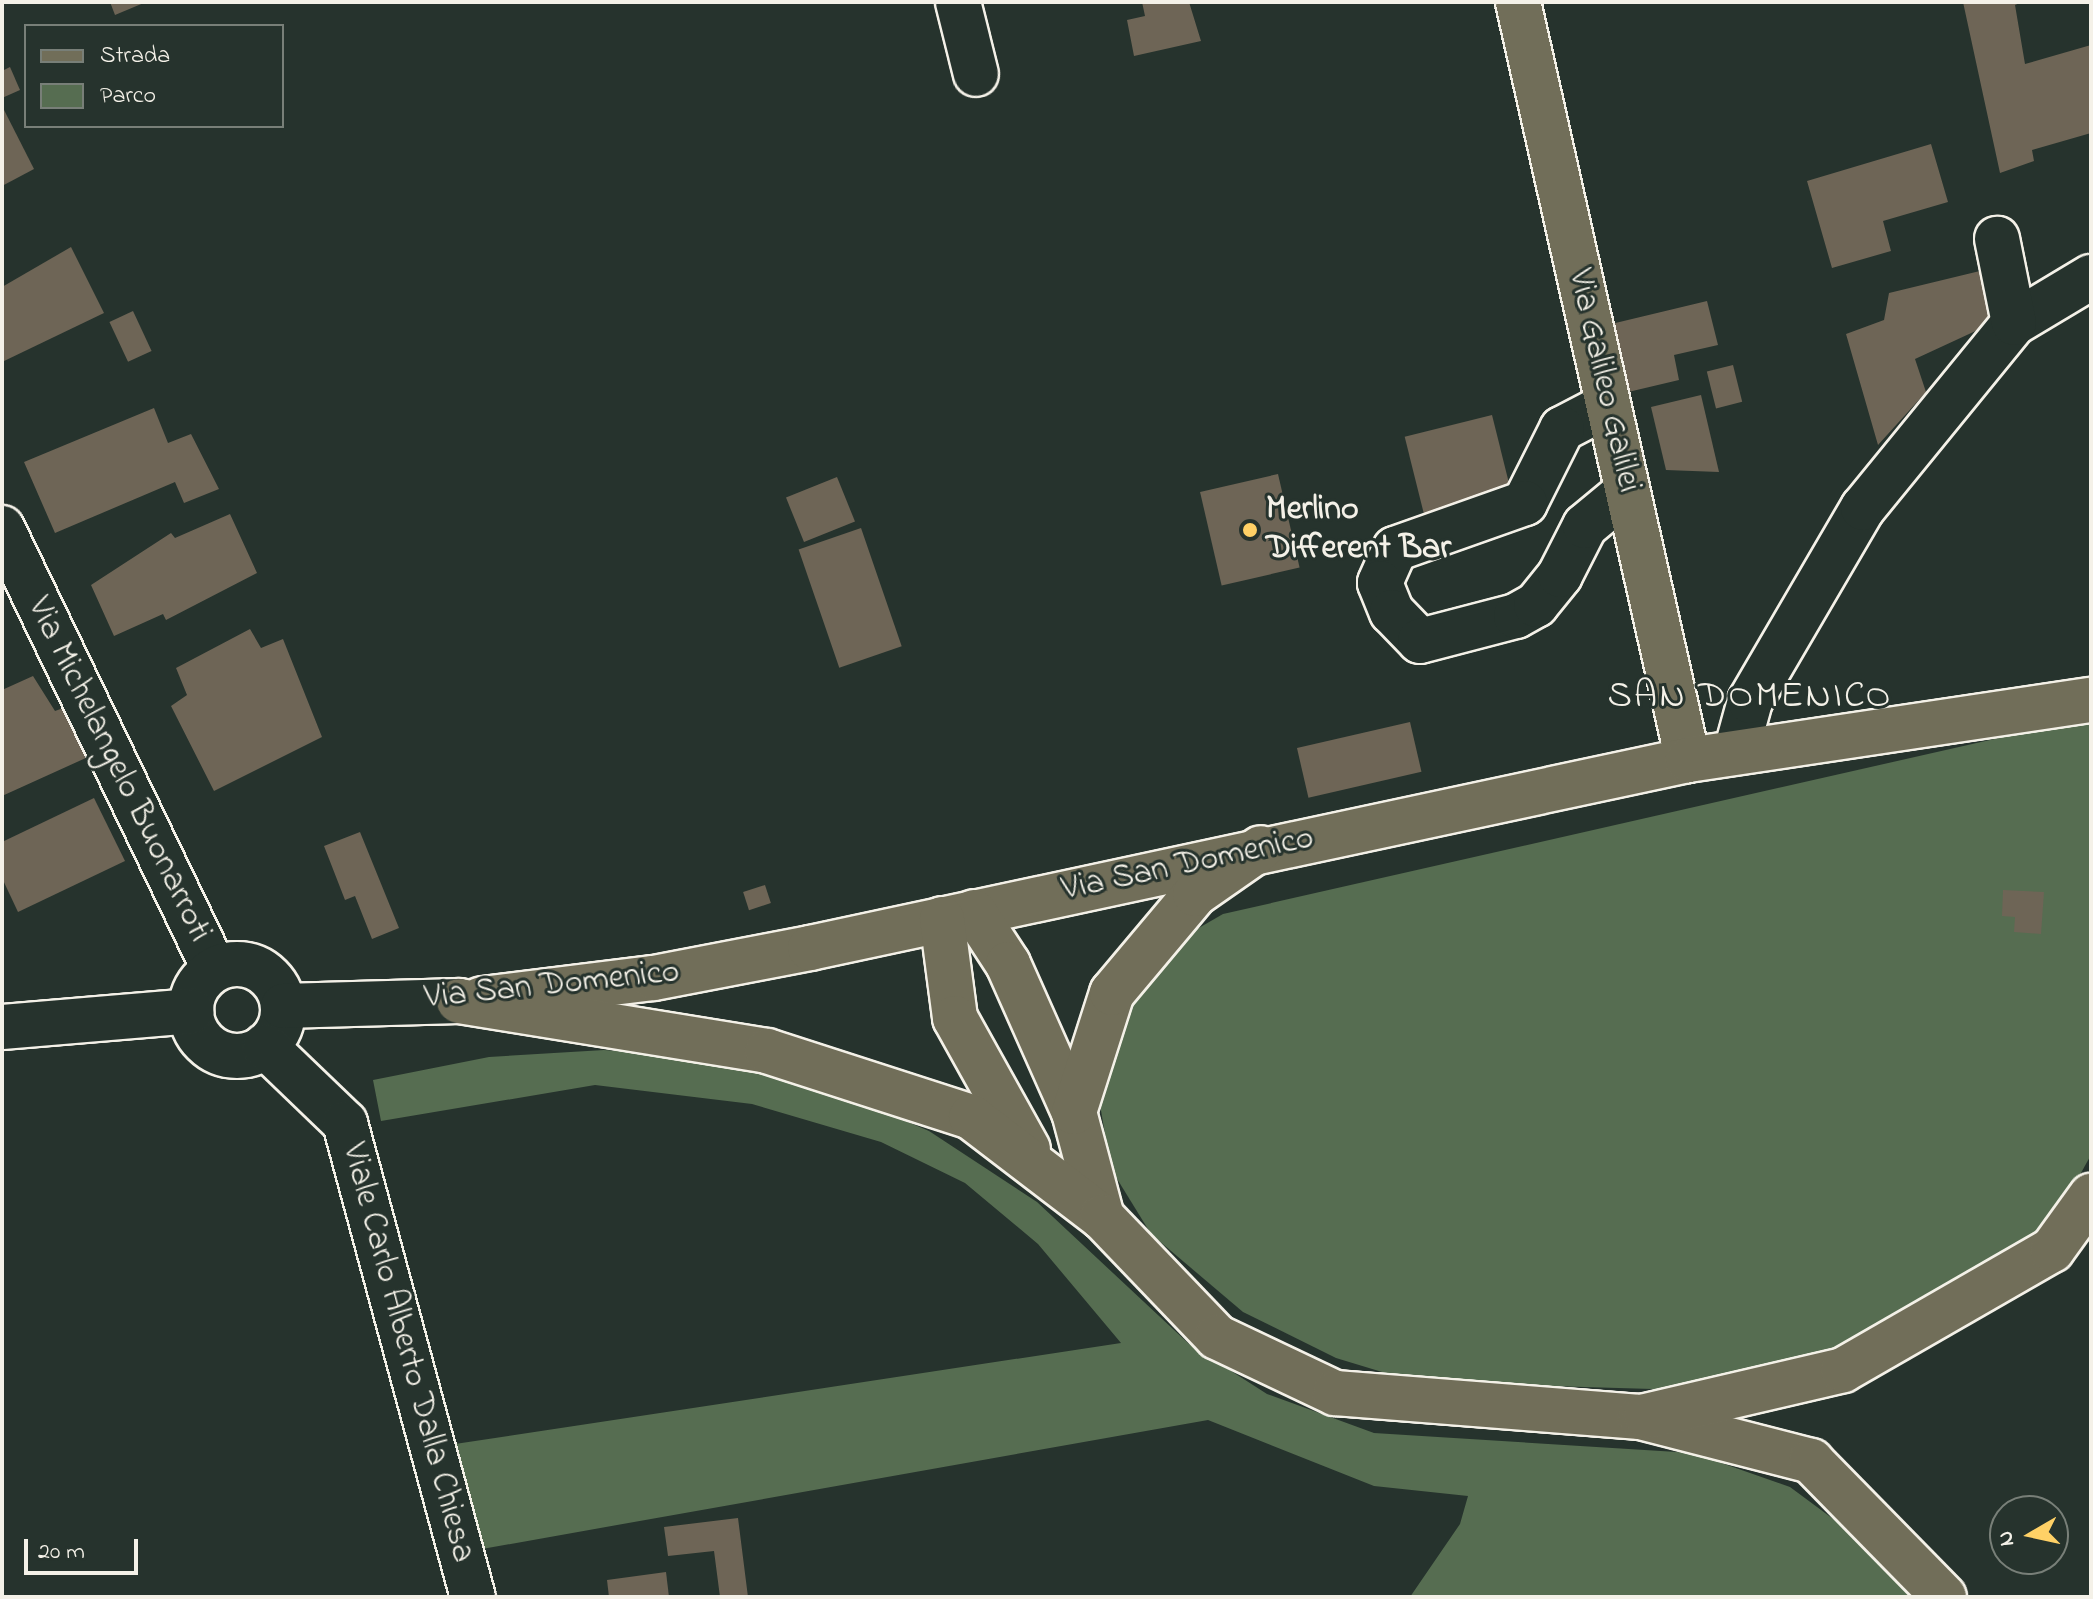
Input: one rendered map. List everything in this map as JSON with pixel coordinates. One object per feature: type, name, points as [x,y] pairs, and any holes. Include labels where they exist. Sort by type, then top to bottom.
[{"type":"main road","name":"Via Galileo Galilei","points":[[1518,2],[1688,760]]},
{"type":"main road","name":"Via San Domenico","points":[[459,1001],[654,978],[1688,760],[2091,700]]},
{"type":"main road","points":[[1074,1112],[1112,993],[1195,894],[1261,848]]},
{"type":"main road","points":[[958,916],[1008,964],[1074,1112],[1102,1217]]},
{"type":"main road","points":[[958,916],[955,1018],[1036,1162]]},
{"type":"main road","points":[[459,1001],[767,1051],[971,1117],[1036,1162],[1102,1217],[1217,1337],[1335,1393],[1640,1417],[1811,1461],[1944,1597]]},
{"type":"main road","points":[[1640,1417],[1843,1370],[2052,1250],[2091,1196]]},
{"type":"street","points":[[958,2],[976,74]]},
{"type":"street","points":[[1997,239],[2014,323]]},
{"type":"street","points":[[1736,752],[1750,701],[1863,508],[2014,323],[2091,277]]},
{"type":"street","points":[[1608,405],[1562,429],[1525,503],[1395,549],[1380,583],[1392,612],[1420,641],[1516,616],[1536,605],[1560,575],[1585,526],[1627,491]]},
{"type":"street","name":"Via Michelangelo Buonarroti","points":[[2,528],[214,969]]},
{"type":"street","points":[[214,969],[259,969],[283,1006],[265,1046],[224,1054],[201,1038],[191,1011],[196,987],[214,969]]},
{"type":"street","name":"Via San Domenico","points":[[283,1006],[459,1001]]},
{"type":"street","points":[[2,1027],[191,1011]]},
{"type":"street","name":"Viale Carlo Alberto Dalla Chiesa","points":[[265,1046],[345,1123],[473,1597]]},
{"type":"green space","points":[[2091,717],[2091,1155],[2063,1205],[2003,1266],[1853,1357],[1721,1391],[1415,1382],[1336,1358],[1243,1312],[1151,1234],[1111,1169],[1098,1093],[1114,1025],[1178,940],[1223,914]]},
{"type":"green space","points":[[604,1050],[704,1058],[829,1088],[929,1131],[1037,1202],[1189,1344],[1267,1394],[1374,1433],[1693,1453],[1790,1487],[1867,1544],[1916,1597],[1410,1597],[1460,1524],[1468,1496],[1374,1486],[1208,1420],[482,1549],[455,1444],[1121,1343],[1038,1244],[965,1183],[881,1142],[752,1104],[595,1085],[381,1121],[373,1080],[489,1057]]},
{"type":"building","points":[[110,2],[146,2],[115,15]]},
{"type":"building","points":[[1142,2],[1189,2],[1201,41],[1134,56],[1127,20],[1145,16]]},
{"type":"building","points":[[1963,2],[2022,2],[2015,5],[2025,64],[2091,45],[2091,133],[2032,150],[2034,161],[2000,173]]},
{"type":"building","points":[[10,67],[20,90],[2,98],[2,71]]},
{"type":"building","points":[[2,106],[34,169],[2,186]]},
{"type":"building","points":[[1931,144],[1948,202],[1883,221],[1891,251],[1832,268],[1807,181]]},
{"type":"building","points":[[71,247],[104,313],[2,362],[2,287]]},
{"type":"building","points":[[1984,270],[1995,322],[1915,359],[1926,392],[1878,445],[1846,334],[1884,320],[1889,293]]},
{"type":"building","points":[[1707,301],[1718,345],[1674,355],[1679,380],[1624,393],[1607,325]]},
{"type":"building","points":[[133,311],[152,351],[128,362],[109,322]]},
{"type":"building","points":[[1733,365],[1742,402],[1716,408],[1707,372]]},
{"type":"building","points":[[1701,395],[1719,472],[1666,470],[1651,407]]},
{"type":"building","points":[[154,408],[168,443],[191,434],[219,489],[184,503],[175,482],[55,533],[24,462]]},
{"type":"building","points":[[1492,415],[1513,498],[1425,520],[1405,437]]},
{"type":"building","name":"Merlino Different Bar","points":[[1278,474],[1300,568],[1222,586],[1200,492]]},
{"type":"building","points":[[837,477],[855,522],[804,542],[786,498]]},
{"type":"building","points":[[230,514],[257,573],[166,620],[163,614],[114,636],[91,585],[171,533],[175,538]]},
{"type":"building","points":[[861,528],[902,646],[839,668],[799,549]]},
{"type":"building","points":[[250,629],[261,648],[283,639],[322,737],[214,791],[171,706],[187,695],[176,668]]},
{"type":"building","points":[[33,676],[55,711],[66,707],[88,757],[2,796],[2,690]]},
{"type":"building","points":[[1410,722],[1421,772],[1308,798],[1297,748]]},
{"type":"building","points":[[94,798],[125,861],[18,912],[2,878],[2,842]]},
{"type":"building","points":[[360,832],[399,928],[372,939],[355,896],[345,900],[324,846]]},
{"type":"building","points":[[765,885],[771,903],[749,910],[743,892]]},
{"type":"building","points":[[2003,890],[2044,892],[2041,934],[2014,932],[2015,917],[2002,916]]},
{"type":"building","points":[[738,1518],[748,1597],[720,1597],[714,1551],[668,1556],[664,1527]]},
{"type":"building","points":[[666,1572],[669,1597],[609,1597],[607,1580]]},
{"type":"place","name":"Merlino Different Bar","points":[[1250,530]]},
{"type":"district","name":"SAN DOMENICO","points":[[1750,698]]}]
